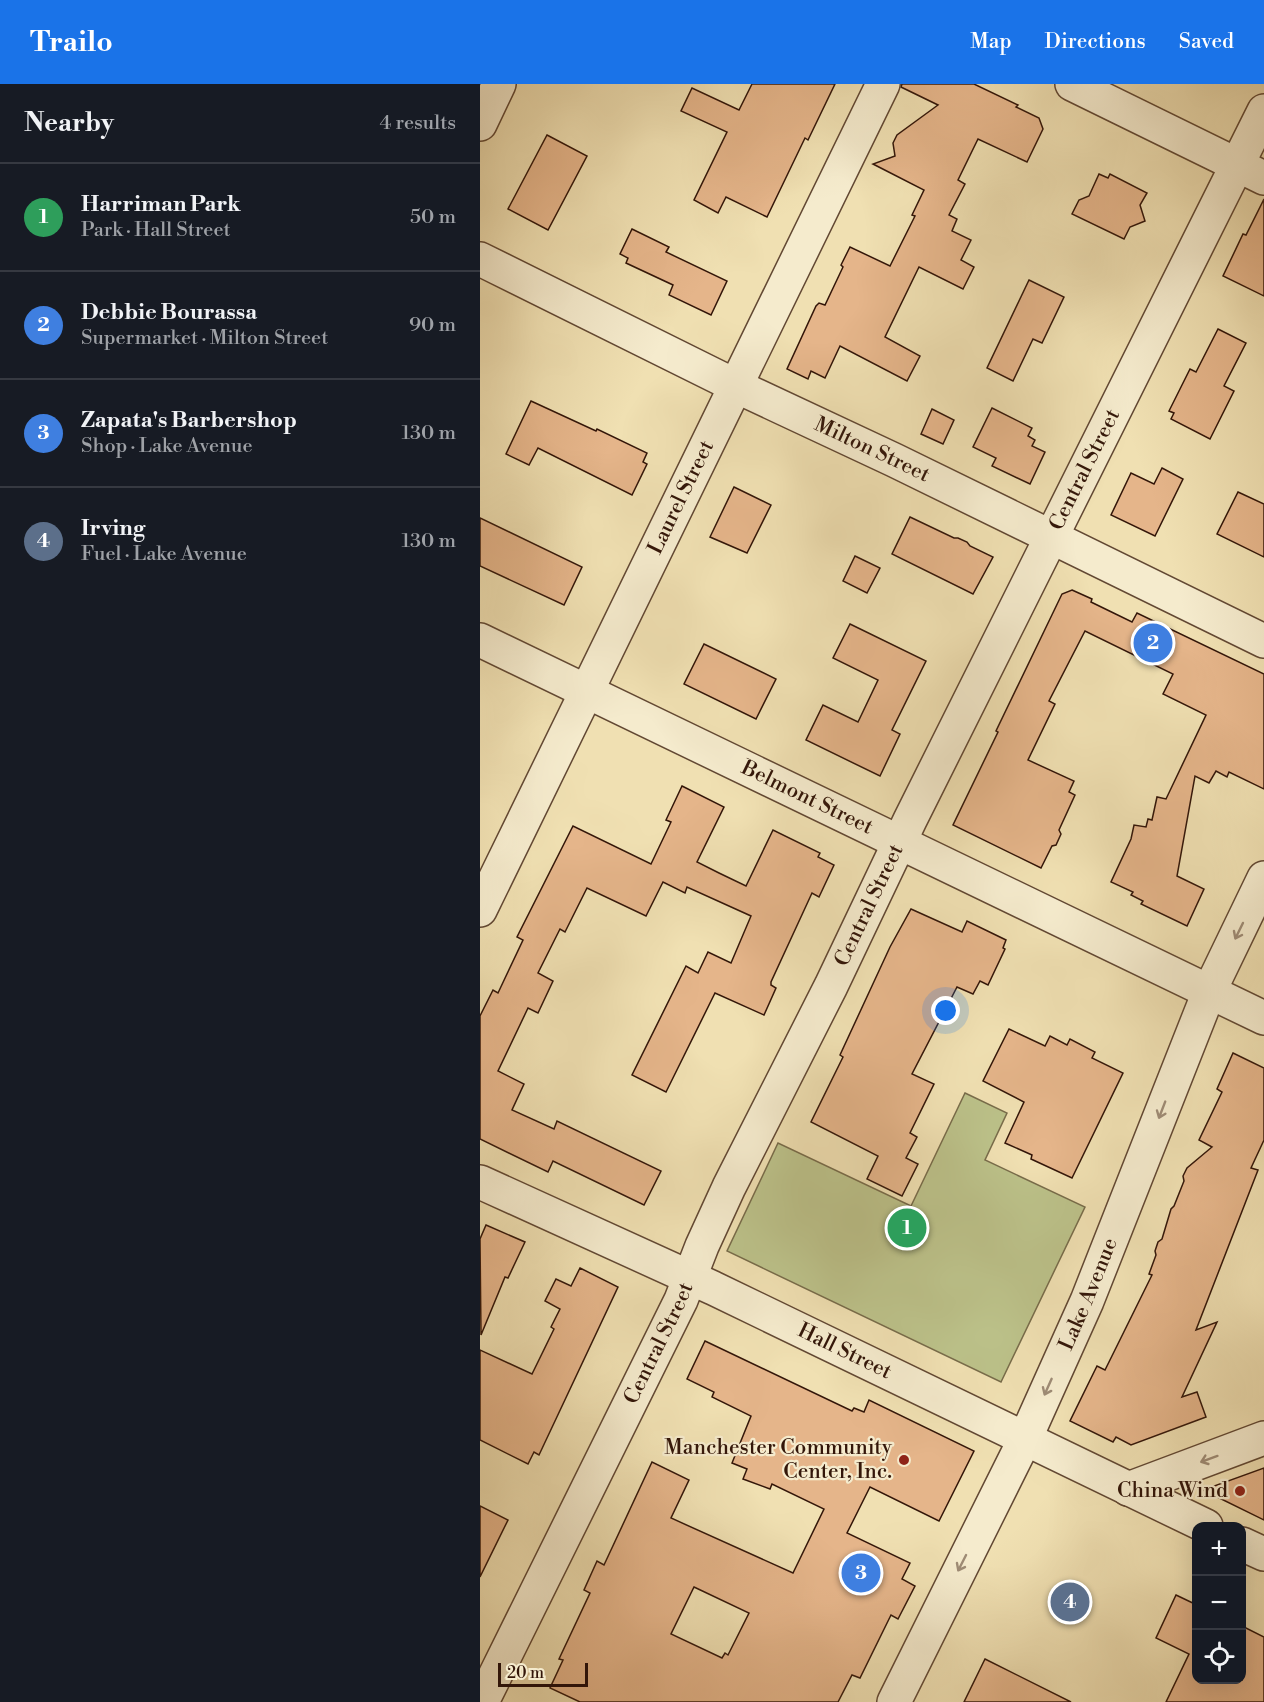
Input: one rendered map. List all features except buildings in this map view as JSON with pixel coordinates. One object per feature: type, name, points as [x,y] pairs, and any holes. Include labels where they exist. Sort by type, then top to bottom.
[{"type":"street","points":[[480,123],[499,84]]},
{"type":"street","name":"Laurel Street","points":[[480,910],[883,84]]},
{"type":"street","points":[[1072,84],[1251,171]]},
{"type":"street","name":"Central Street","points":[[482,1702],[681,1300],[729,1187],[831,986],[898,843],[1050,537],[1251,171],[1264,111]]},
{"type":"street","name":"Milton Street","points":[[480,259],[736,386],[1264,641]]},
{"type":"street","name":"Belmont Street","points":[[480,640],[1264,1018]]},
{"type":"street","name":"Lake Avenue","points":[[894,1702],[1025,1439],[1087,1300],[1209,992],[1264,878]]},
{"type":"street","name":"Hall Street","points":[[480,1182],[689,1277],[1196,1522]]},
{"type":"street","points":[[1128,1489],[1264,1438]]},
{"type":"street","points":[[1246,1546],[1264,1554]]},
{"type":"green space","points":[[965,1093],[1007,1113],[985,1160],[1085,1207],[1001,1382],[727,1251],[778,1143],[911,1206]]},
{"type":"place","name":"Debbie Bourassa","points":[[1153,643]]},
{"type":"place","name":"Harriman Park","points":[[907,1228]]},
{"type":"place","name":"Manchester Community Center, Inc.","points":[[904,1460]]},
{"type":"place","name":"China Wind","points":[[1240,1491]]},
{"type":"place","name":"Zapata's Barbershop","points":[[861,1573]]},
{"type":"place","name":"Irving","points":[[1070,1602]]}]
